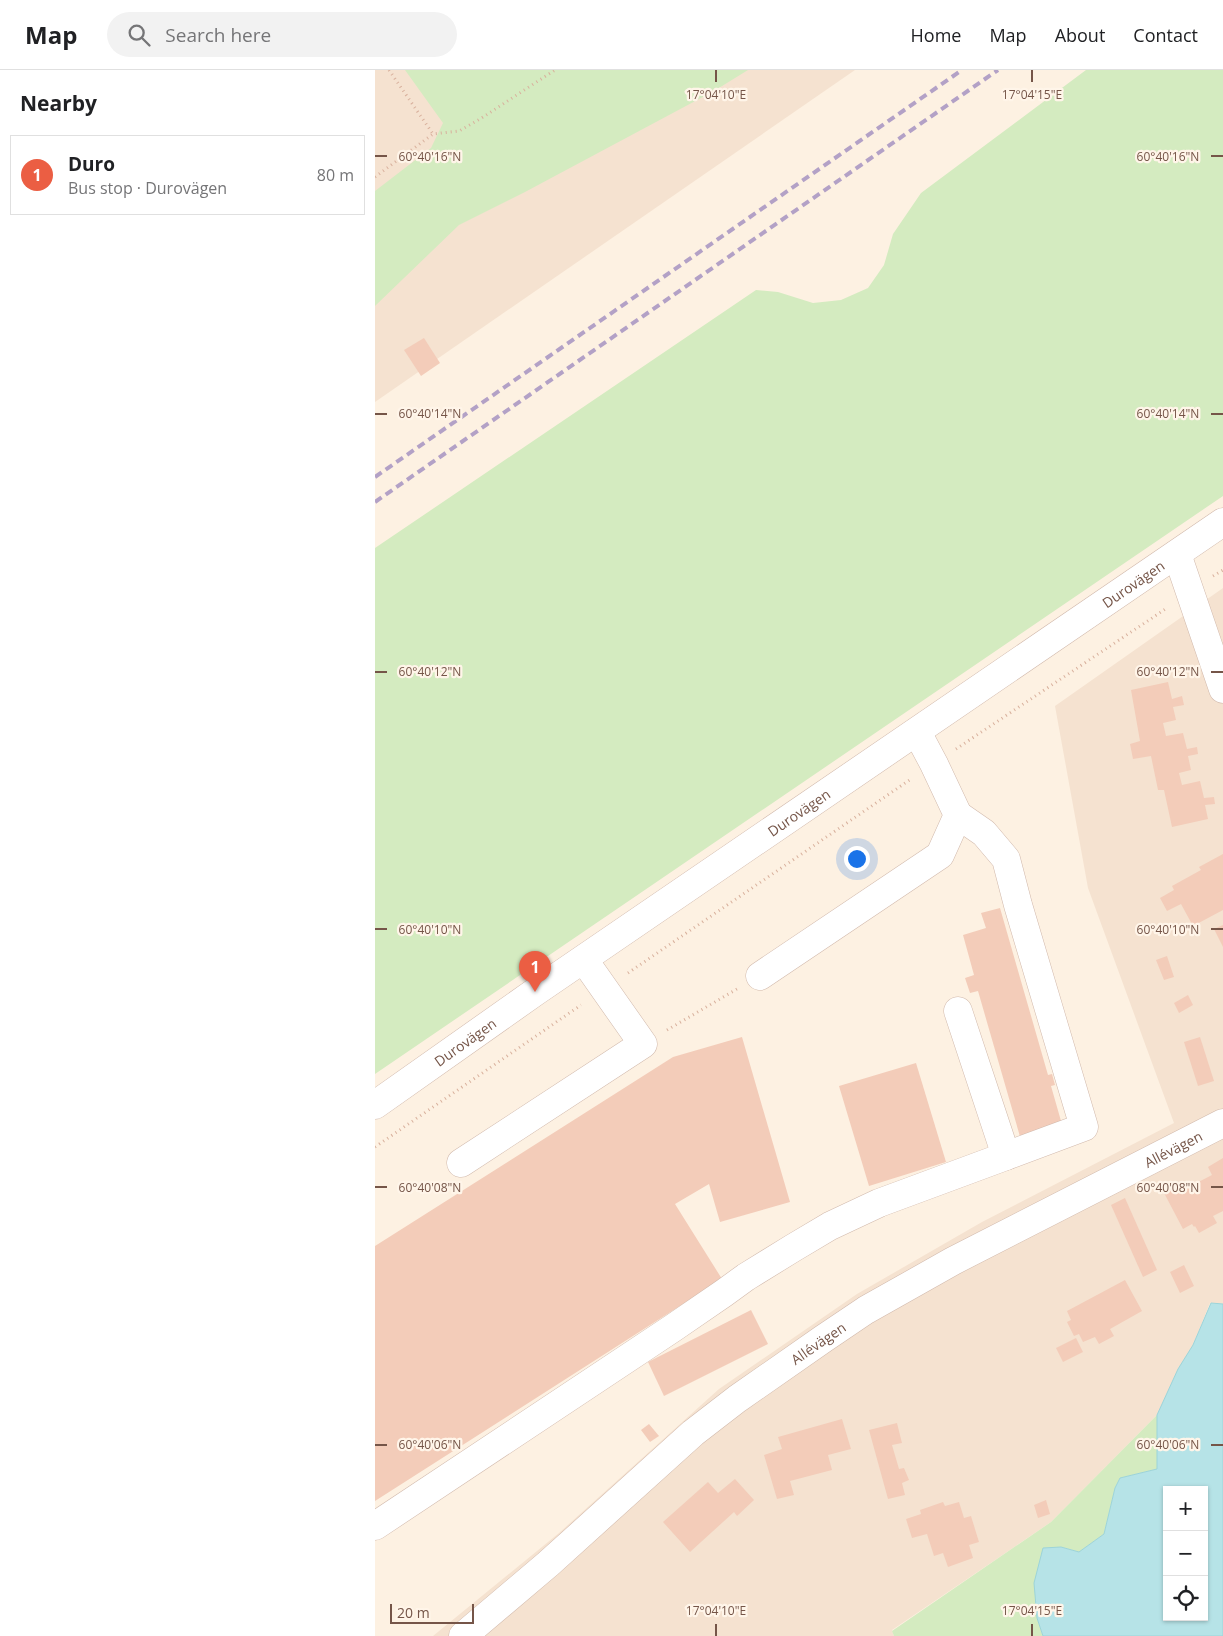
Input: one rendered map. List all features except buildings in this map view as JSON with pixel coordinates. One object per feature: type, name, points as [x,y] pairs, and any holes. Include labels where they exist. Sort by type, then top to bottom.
[{"type":"street","name":"Durovägen","points":[[375,1105],[535,992],[585,960],[1223,522]]},
{"type":"street","points":[[1177,554],[1223,689]]},
{"type":"street","points":[[375,1526],[673,1328],[746,1277],[830,1226],[879,1203],[1084,1127],[1005,859],[984,833],[958,815],[917,732]]},
{"type":"street","points":[[760,976],[940,856],[958,815]]},
{"type":"street","points":[[461,1163],[643,1044],[585,960]]},
{"type":"street","points":[[958,1011],[1006,1156]]},
{"type":"street","name":"Allévägen","points":[[463,1636],[548,1564],[693,1433],[737,1399],[823,1339],[867,1310],[953,1261],[1223,1123]]},
{"type":"path","points":[[389,70],[433,134]]},
{"type":"path","points":[[375,177],[433,134],[459,131],[555,70]]},
{"type":"path","points":[[375,1147],[934,764],[1223,570]]},
{"type":"path","points":[[643,1044],[760,976]]},
{"type":"shaded area","points":[[375,70],[855,70],[375,402]]},
{"type":"shaded area","points":[[1223,588],[1223,1304],[1210,1303],[1193,1345],[1178,1369],[1157,1415],[1051,1522],[892,1630],[894,1636],[433,1636],[559,1533],[719,1389],[857,1294],[982,1222],[1174,1123],[1088,888],[1055,706]]},
{"type":"green space","points":[[405,70],[748,70],[714,91],[459,225],[375,306],[375,191],[431,148],[443,123]]},
{"type":"green space","points":[[1086,70],[1223,70],[1223,496],[375,1074],[375,548],[756,290],[778,292],[813,303],[841,300],[868,288],[884,265],[893,234],[921,193]]},
{"type":"green space","points":[[1157,1415],[1157,1469],[1120,1478],[1115,1488],[1104,1534],[1079,1552],[1061,1547],[1037,1618],[1043,1636],[894,1636],[892,1631],[1051,1522]]},
{"type":"water","points":[[1211,1303],[1223,1304],[1223,1636],[1043,1636],[1037,1618],[1034,1583],[1043,1548],[1061,1547],[1079,1552],[1104,1534],[1115,1488],[1120,1478],[1157,1469],[1157,1415],[1178,1369],[1193,1345]]},
{"type":"railway","points":[[375,477],[962,70]]},
{"type":"railway","points":[[375,502],[998,70]]},
{"type":"place","name":"Duro","points":[[535,992]]}]
